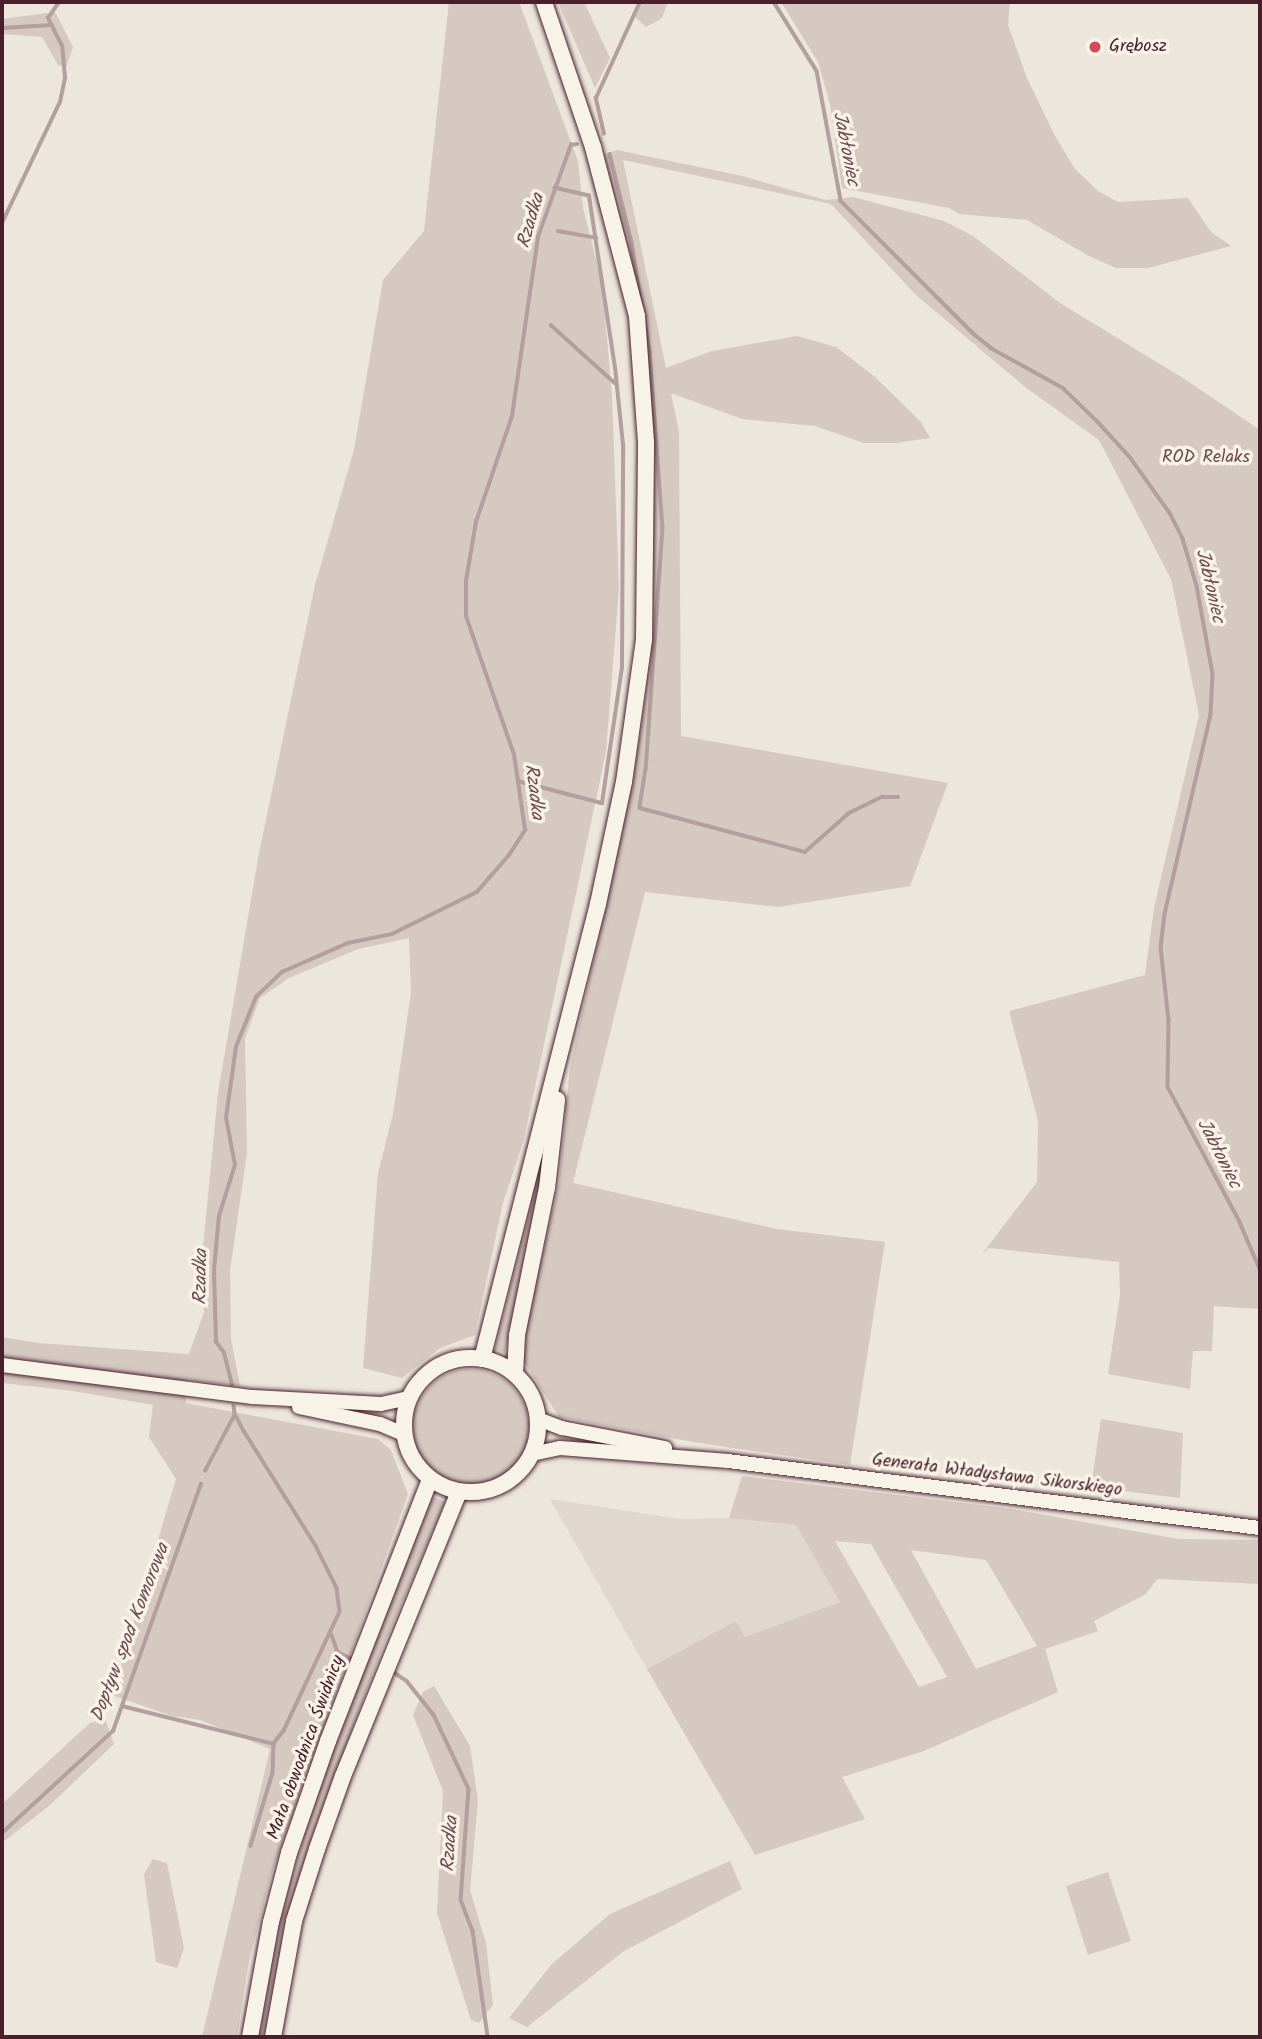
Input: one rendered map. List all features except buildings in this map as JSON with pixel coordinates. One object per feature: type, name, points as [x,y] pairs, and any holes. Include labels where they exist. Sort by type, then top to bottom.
[{"type":"main road","points":[[482,1359],[598,904],[624,782],[644,640],[646,442],[637,316],[593,147],[544,2]]},
{"type":"main road","points":[[515,1374],[517,1335],[552,1152],[561,1052]]},
{"type":"main road","points":[[464,1358],[499,1364],[515,1374],[531,1394],[538,1419],[532,1454],[519,1472],[502,1485],[481,1492],[459,1492],[430,1480],[417,1467],[403,1434],[409,1398],[431,1371],[464,1358]]},
{"type":"main road","name":"Mała obwodnica Świdnicy","points":[[250,2037],[271,1922],[289,1853],[328,1741],[430,1480]]},
{"type":"main road","points":[[273,2037],[294,1922],[317,1849],[343,1776],[459,1492]]},
{"type":"street","points":[[2,1365],[253,1397],[381,1404],[409,1398]]},
{"type":"street","points":[[253,1397],[380,1424],[403,1434]]},
{"type":"street","name":"Generała Władysława Sikorskiego","points":[[538,1419],[562,1428],[728,1461]]},
{"type":"street","name":"Generała Władysława Sikorskiego","points":[[532,1454],[560,1448],[728,1461],[1260,1528]]},
{"type":"shaded area","points":[[550,1499],[679,1519],[729,1518],[796,1525],[840,1602],[744,1638],[736,1621],[647,1669]]},
{"type":"green space","points":[[449,2],[519,2],[578,161],[583,208],[602,282],[612,395],[619,588],[606,752],[524,1139],[503,1203],[475,1335],[440,1348],[402,1378],[363,1368],[378,1173],[393,1114],[411,993],[409,938],[358,949],[289,978],[260,998],[245,1038],[247,1153],[230,1271],[231,1339],[240,1386],[188,1380],[186,1403],[378,1439],[391,1450],[408,1494],[271,1875],[249,1961],[237,2037],[202,2037],[270,1749],[200,1720],[172,1716],[112,1695],[176,1479],[149,1437],[153,1405],[73,1391],[2,1383],[2,1337],[38,1343],[189,1354],[204,1312],[201,1268],[218,1093],[259,853],[315,585],[354,450],[383,280],[424,231]]},
{"type":"green space","points":[[558,2],[584,2],[610,58],[595,88]]},
{"type":"green space","points":[[638,2],[668,2],[662,18],[646,27],[635,17]]},
{"type":"green space","points":[[781,2],[1010,2],[1008,25],[1027,78],[1055,136],[1075,169],[1098,191],[1118,202],[1188,198],[1211,232],[1231,246],[1148,268],[1116,268],[1089,256],[1027,220],[959,214],[949,208],[842,188],[830,104],[818,62]]},
{"type":"green space","points":[[55,12],[73,47],[66,67],[58,65],[42,37],[2,34],[2,19]]},
{"type":"green space","name":"ROD Relaks","points":[[617,150],[742,176],[826,200],[853,197],[944,221],[973,236],[1060,303],[1186,380],[1260,430],[1260,1309],[1214,1306],[1212,1351],[1193,1351],[1190,1389],[1108,1374],[1120,1296],[1119,1262],[989,1248],[982,1254],[1037,1182],[1038,1121],[1009,1011],[1145,975],[1154,908],[1199,715],[1171,579],[1099,440],[1025,387],[916,295],[831,204],[623,160],[666,368],[712,351],[797,336],[836,347],[874,376],[921,422],[930,438],[896,443],[864,443],[815,426],[742,419],[671,393],[679,432],[681,736],[948,783],[910,886],[778,907],[645,892],[573,1183],[777,1229],[885,1242],[850,1465],[693,1442],[559,1417],[523,1360],[535,1287],[559,1183],[570,1067],[632,786],[646,694],[653,608],[653,487],[646,347],[602,155]]},
{"type":"green space","points":[[539,1175],[544,1176],[505,1353],[495,1349]]},
{"type":"green space","points":[[471,1369],[493,1373],[512,1386],[525,1405],[529,1427],[525,1449],[512,1468],[493,1481],[471,1485],[449,1481],[430,1468],[417,1449],[413,1427],[417,1405],[430,1386],[449,1373]]},
{"type":"green space","points":[[1101,1419],[1183,1433],[1180,1498],[1091,1487]]},
{"type":"green space","points":[[742,1476],[1012,1509],[1178,1539],[1260,1540],[1260,1584],[1157,1579],[1146,1594],[1094,1621],[1098,1631],[1045,1649],[1058,1692],[924,1751],[842,1777],[865,1819],[755,1855],[647,1669],[736,1621],[745,1637],[840,1602],[796,1525],[729,1518]],"holes":[[[835,1541],[871,1544],[947,1677],[919,1687]],[[911,1550],[986,1560],[1037,1646],[976,1669]]]},
{"type":"green space","points":[[431,1496],[445,1502],[383,1647],[316,1824],[284,1930],[265,2037],[257,2037],[275,1936],[315,1798]]},
{"type":"green space","points":[[434,1686],[470,1746],[478,1801],[470,1890],[486,1943],[493,2005],[479,2023],[471,2020],[437,1913],[443,1791],[413,1715],[423,1692]]},
{"type":"green space","points":[[105,1719],[114,1744],[50,1805],[2,1843],[2,1804],[90,1723]]},
{"type":"green space","points":[[153,1859],[167,1863],[184,1948],[177,1968],[156,1962],[144,1874]]},
{"type":"green space","points":[[730,1861],[742,1889],[624,1951],[527,2027],[509,2018],[551,1965],[610,1914]]},
{"type":"green space","points":[[1108,1872],[1131,1941],[1088,1955],[1066,1886]]},
{"type":"waterway","points":[[2,223],[60,102],[65,78],[62,46],[48,18],[59,2]]},
{"type":"waterway","name":"Rzadka","points":[[604,134],[596,98],[640,2]]},
{"type":"waterway","name":"Jabłoniec","points":[[774,2],[817,71],[841,201],[974,334],[991,348],[1063,388],[1098,422],[1130,457],[1170,513],[1183,539],[1197,586],[1213,674],[1211,715],[1165,915],[1161,947],[1169,1021],[1168,1087],[1239,1220],[1260,1269]]},
{"type":"waterway","points":[[2,28],[52,25]]},
{"type":"waterway","name":"Rzadka","points":[[232,1385],[224,1353],[216,1342],[214,1270],[219,1216],[235,1165],[226,1118],[236,1047],[256,997],[282,972],[348,943],[392,934],[477,892],[509,855],[525,830],[514,755],[466,616],[466,581],[476,522],[512,416],[538,237],[571,145],[577,144]]},
{"type":"waterway","points":[[610,154],[632,243],[642,306]]},
{"type":"waterway","points":[[518,781],[602,803],[622,667],[623,445],[615,368],[589,196],[555,188]]},
{"type":"waterway","points":[[558,231],[596,238]]},
{"type":"waterway","points":[[645,321],[650,352],[663,528],[646,769],[640,808],[805,852],[849,813],[882,797],[898,797]]},
{"type":"waterway","points":[[551,325],[615,383]]},
{"type":"waterway","name":"Rzadka","points":[[234,1406],[244,1431],[316,1546],[337,1588],[340,1612],[284,1731],[274,1744],[273,1773],[251,1846]]},
{"type":"waterway","name":"Dopływ spod Komorowa","points":[[205,1471],[235,1414]]},
{"type":"waterway","name":"Dopływ spod Komorowa","points":[[2,1833],[113,1731],[201,1484]]},
{"type":"waterway","name":"Rzadka","points":[[332,1635],[338,1652],[352,1659]]},
{"type":"waterway","name":"Rzadka","points":[[395,1673],[407,1681],[434,1715],[469,1789],[461,1900],[473,1931],[488,2037]]},
{"type":"waterway","points":[[122,1706],[274,1744]]},
{"type":"place","name":"Grębosz","points":[[1095,47]]}]
